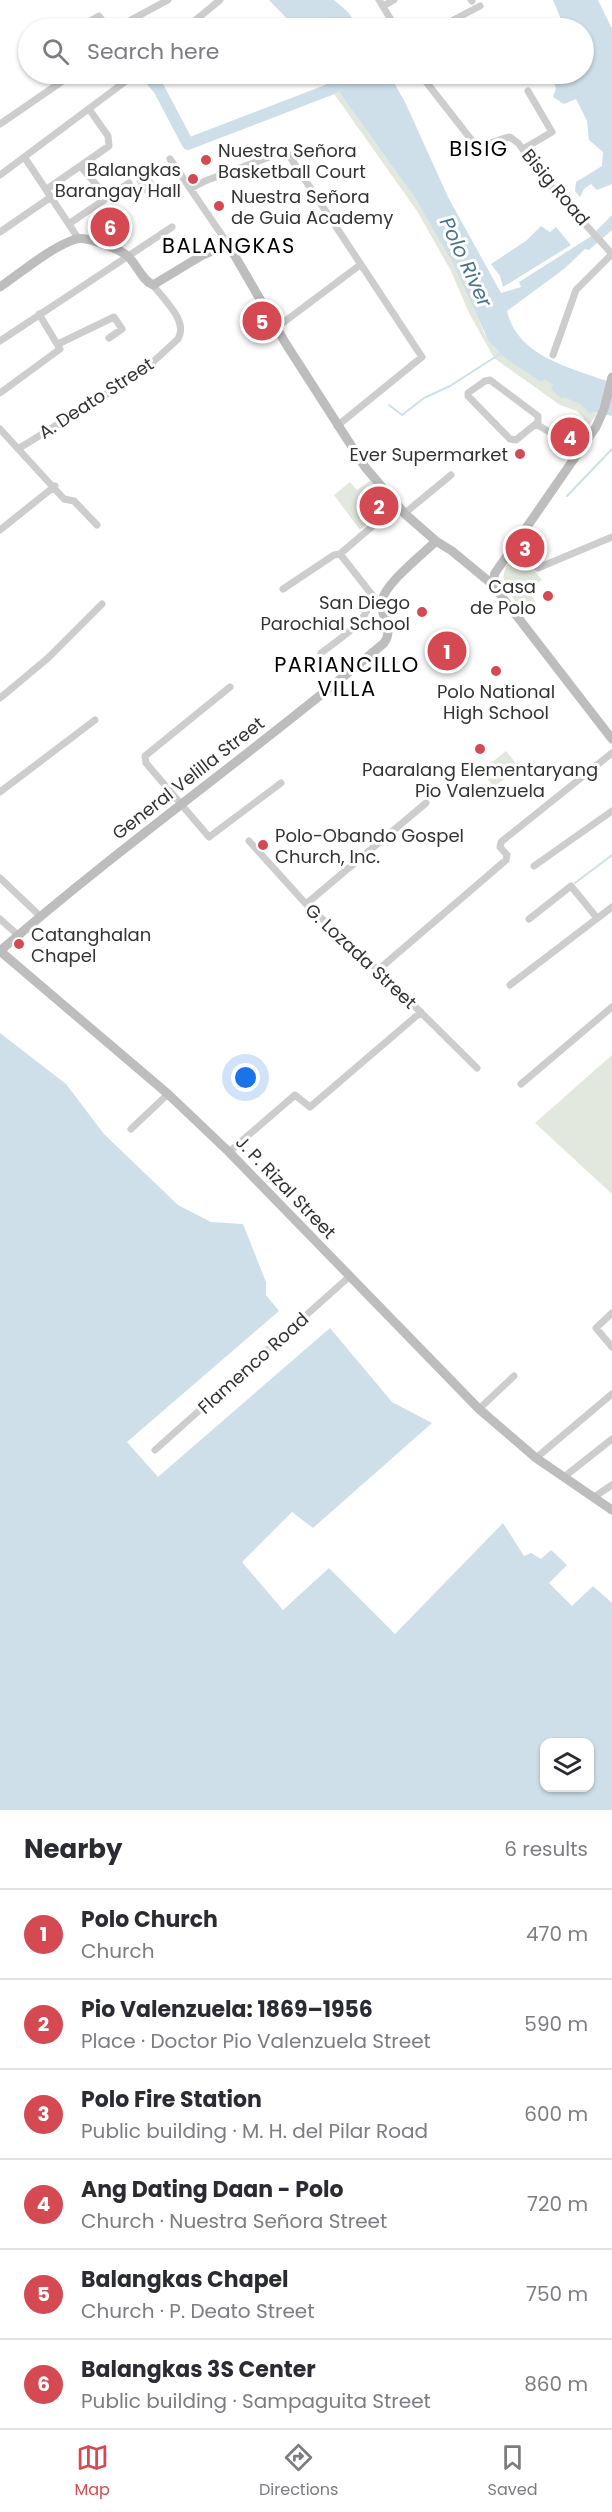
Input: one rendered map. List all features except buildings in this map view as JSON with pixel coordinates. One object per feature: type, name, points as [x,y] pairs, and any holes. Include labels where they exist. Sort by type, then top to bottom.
[{"type":"main road","points":[[0,287],[57,248],[78,238],[101,243],[128,255],[146,281],[153,285],[201,256],[228,244],[276,328],[365,467],[397,505],[436,542],[452,551],[492,584],[612,739]]},
{"type":"main road","points":[[492,584],[492,577],[580,451],[604,410],[611,380]]},
{"type":"main road","points":[[381,604],[389,587],[436,542]]},
{"type":"main road","name":"General Velilla Street","points":[[0,951],[181,803],[328,690],[384,642],[388,634],[388,626],[381,604]]},
{"type":"main road","name":"J. P. Rizal Street","points":[[0,951],[168,1094],[229,1152],[479,1409],[537,1458],[612,1510]]},
{"type":"street","points":[[135,18],[168,0]]},
{"type":"street","points":[[198,18],[220,0]]},
{"type":"street","points":[[390,18],[381,2],[394,0]]},
{"type":"street","points":[[457,18],[480,6]]},
{"type":"street","points":[[0,124],[58,84]]},
{"type":"street","points":[[0,176],[122,84]]},
{"type":"street","name":"Bisig Road","points":[[428,84],[473,142],[480,146],[510,137],[523,149],[549,184],[595,232],[612,254]]},
{"type":"street","points":[[523,149],[552,132],[528,91]]},
{"type":"street","points":[[46,189],[109,146],[108,136],[89,109]]},
{"type":"street","points":[[192,188],[280,153],[288,154],[422,357],[337,426]]},
{"type":"street","points":[[25,158],[78,238]]},
{"type":"street","points":[[170,159],[192,188],[228,244]]},
{"type":"street","points":[[80,166],[108,198]]},
{"type":"street","points":[[69,223],[129,183]]},
{"type":"street","points":[[0,232],[51,198]]},
{"type":"street","points":[[0,341],[172,227]]},
{"type":"street","points":[[553,355],[576,290],[612,254]]},
{"type":"street","points":[[276,328],[360,265]]},
{"type":"street","name":"A. Deato Street","points":[[18,449],[142,372],[178,339],[182,329],[181,324],[153,285]]},
{"type":"street","points":[[0,393],[59,350],[58,344],[39,314]]},
{"type":"street","points":[[58,344],[114,317],[122,329],[109,338]]},
{"type":"street","points":[[489,380],[538,416],[539,421],[536,424],[518,438],[511,440],[468,398],[467,394],[489,380]]},
{"type":"street","points":[[536,424],[580,451]]},
{"type":"street","points":[[0,429],[64,499],[74,501],[97,525]]},
{"type":"street","points":[[405,513],[451,475]]},
{"type":"street","points":[[0,531],[54,486]]},
{"type":"street","points":[[283,589],[334,555],[340,554],[397,505]]},
{"type":"street","points":[[510,551],[538,568],[612,537]]},
{"type":"street","points":[[340,554],[381,604]]},
{"type":"street","points":[[321,653],[362,621],[369,612],[373,596]]},
{"type":"street","points":[[0,698],[48,658],[102,603]]},
{"type":"street","points":[[230,687],[145,756],[146,763],[209,837],[281,783]]},
{"type":"street","points":[[0,792],[95,720]]},
{"type":"street","points":[[378,970],[506,860],[507,855],[500,847],[501,842],[612,753]]},
{"type":"street","points":[[306,904],[426,803]]},
{"type":"street","points":[[534,866],[612,811]]},
{"type":"street","name":"G. Lozada Street","points":[[249,841],[306,904],[378,970],[477,1068]]},
{"type":"street","points":[[0,878],[41,916]]},
{"type":"street","points":[[529,919],[571,886],[597,918]]},
{"type":"street","points":[[510,985],[612,907]]},
{"type":"street","points":[[0,919],[18,935]]},
{"type":"street","points":[[521,1084],[612,1007]]},
{"type":"street","points":[[229,1152],[295,1095],[310,1107],[421,1012]]},
{"type":"street","points":[[131,1129],[168,1094]]},
{"type":"street","name":"Flamenco Road","points":[[155,1450],[350,1276]]},
{"type":"street","points":[[612,1312],[596,1328],[612,1347]]},
{"type":"street","points":[[479,1409],[514,1376]]},
{"type":"street","points":[[537,1458],[612,1394]]},
{"type":"street","points":[[564,1477],[612,1439]]},
{"type":"street","points":[[594,1497],[612,1485]]},
{"type":"shaded area","points":[[327,84],[333,84],[417,201],[458,267],[484,333],[494,348],[541,382],[544,378],[597,414],[585,431],[578,426],[584,418],[577,411],[560,405],[494,358],[469,313],[451,271],[417,211]]},
{"type":"shaded area","points":[[371,480],[392,504],[360,530],[334,495],[350,482],[357,490]]},
{"type":"shaded area","points":[[513,556],[533,569],[542,580],[528,589],[536,603],[524,612],[505,586],[504,572]]},
{"type":"shaded area","points":[[506,751],[519,767],[494,787],[481,771]]},
{"type":"shaded area","points":[[612,1055],[612,1194],[535,1123]]},
{"type":"water","points":[[269,0],[334,0],[352,18],[286,18]]},
{"type":"water","points":[[553,0],[598,0],[612,29],[612,184],[597,190],[591,184],[584,189],[580,197],[575,191],[576,182],[602,166],[603,152],[589,140],[587,121],[576,99],[564,104],[553,97],[556,88],[554,84],[594,84],[594,18],[560,18]]},
{"type":"water","name":"Polo River","points":[[333,84],[395,84],[448,197],[501,293],[521,287],[519,282],[590,237],[612,215],[612,230],[507,311],[513,327],[535,350],[565,366],[612,383],[612,416],[593,412],[590,414],[580,404],[564,397],[562,399],[551,389],[553,385],[545,379],[541,382],[504,357],[489,342],[454,265],[417,201]]},
{"type":"water","points":[[147,173],[160,189],[148,198],[136,181]]},
{"type":"water","points":[[541,226],[550,232],[556,227],[571,245],[503,287],[500,276],[491,264],[527,240]]},
{"type":"water","points":[[0,1033],[66,1084],[104,1134],[178,1205],[211,1222],[243,1224],[266,1282],[266,1295],[279,1311],[127,1442],[158,1477],[330,1328],[392,1402],[432,1423],[313,1528],[292,1512],[242,1562],[283,1610],[329,1568],[395,1634],[503,1523],[524,1556],[531,1553],[541,1559],[551,1550],[567,1565],[549,1583],[572,1606],[593,1586],[612,1603],[612,1810],[0,1810]]},
{"type":"waterway","points":[[155,84],[188,144],[341,84]]},
{"type":"waterway","points":[[389,405],[402,415],[424,398],[450,386],[503,352]]},
{"type":"waterway","points":[[567,496],[612,449]]},
{"type":"waterway","points":[[575,883],[612,855]]},
{"type":"place","name":"Nuestra Señora Basketball Court","points":[[206,160]]},
{"type":"place","name":"Balangkas Barangay Hall","points":[[193,179]]},
{"type":"place","name":"Nuestra Señora de Guia Academy","points":[[219,206]]},
{"type":"place","name":"Balangkas 3S Center","points":[[110,227]]},
{"type":"place","name":"Balangkas Chapel","points":[[262,321]]},
{"type":"place","name":"Ang Dating Daan - Polo","points":[[570,437]]},
{"type":"place","name":"Ever Supermarket","points":[[520,454]]},
{"type":"place","name":"Pio Valenzuela: 1869–1956","points":[[379,506]]},
{"type":"place","name":"Polo Fire Station","points":[[525,548]]},
{"type":"place","name":"Casa de Polo","points":[[548,596]]},
{"type":"place","name":"San Diego Parochial School","points":[[422,612]]},
{"type":"place","name":"Polo Church","points":[[447,651]]},
{"type":"place","name":"Polo National High School","points":[[496,671]]},
{"type":"place","name":"Paaralang Elementaryang Pio Valenzuela","points":[[480,749]]},
{"type":"place","name":"Polo-Obando Gospel Church, Inc.","points":[[263,845]]},
{"type":"place","name":"Catanghalan Chapel","points":[[19,944]]},
{"type":"district","name":"BISIG","points":[[479,148]]},
{"type":"district","name":"BALANGKAS","points":[[229,245]]},
{"type":"district","name":"PARIANCILLO VILLA","points":[[347,676]]}]
